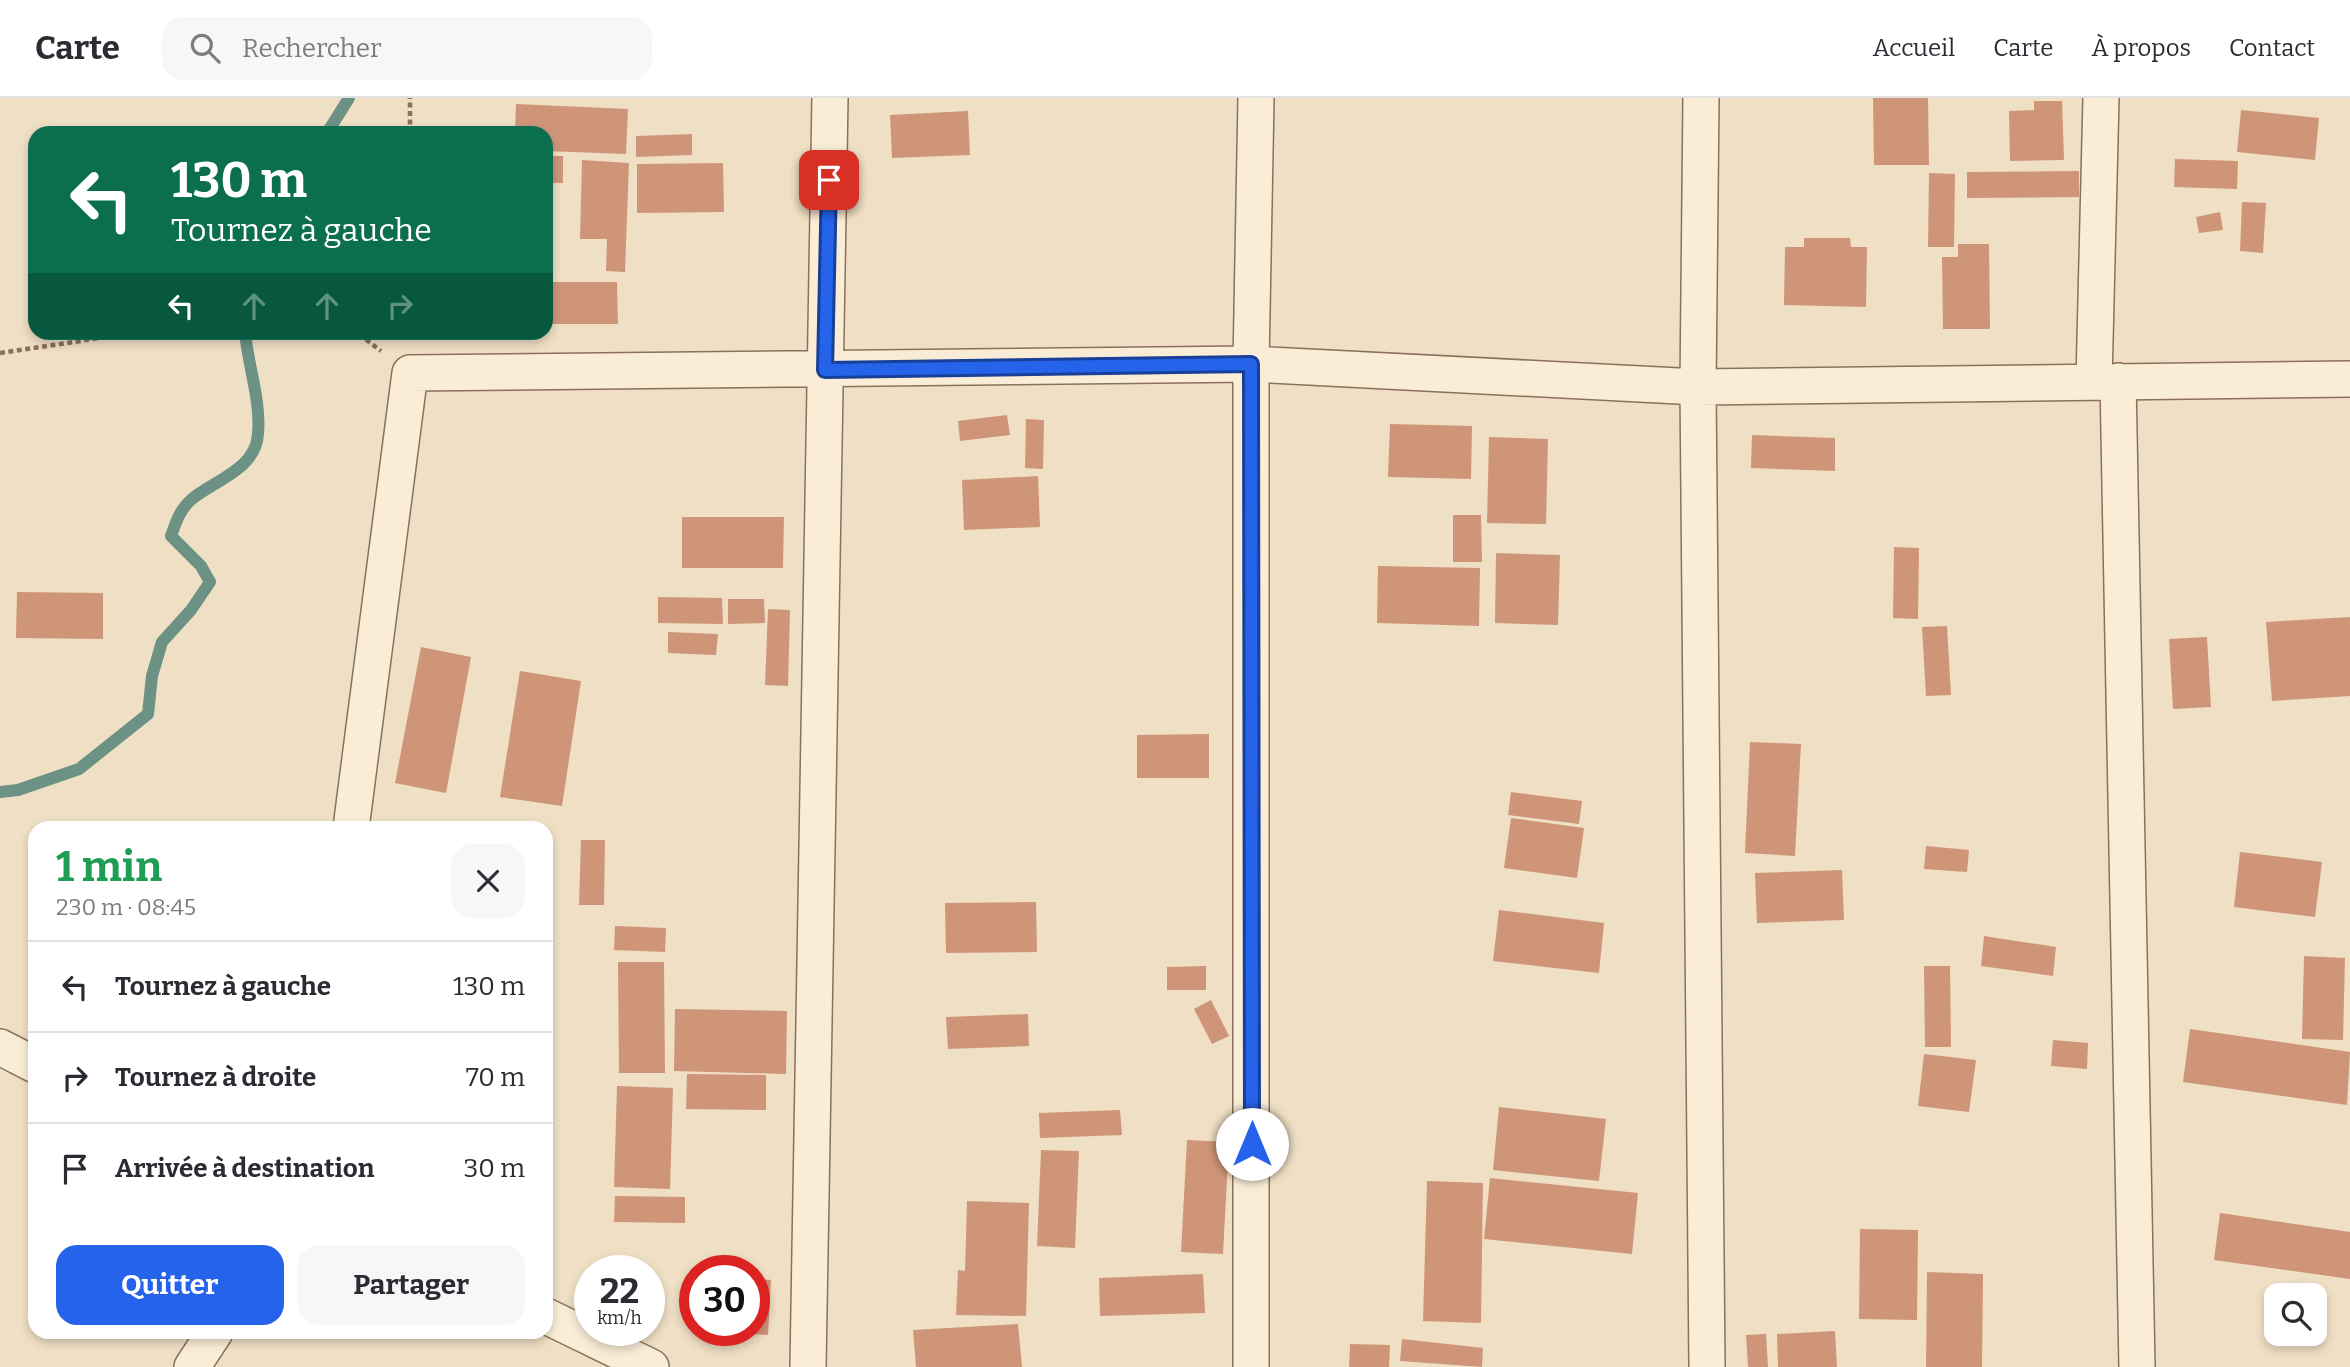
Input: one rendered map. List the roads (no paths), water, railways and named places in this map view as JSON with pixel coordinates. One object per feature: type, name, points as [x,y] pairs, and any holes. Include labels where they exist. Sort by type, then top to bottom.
[{"type":"street","points":[[808,1367],[830,98]]},
{"type":"street","points":[[1251,1367],[1251,364],[1256,98]]},
{"type":"street","points":[[1700,98],[1698,387],[1707,1367]]},
{"type":"street","points":[[2101,98],[2106,381],[2137,1367]]},
{"type":"street","points":[[352,821],[410,373],[1251,364],[1698,387],[2350,379]]},
{"type":"street","points":[[0,1048],[28,1062]]},
{"type":"street","points":[[553,1319],[651,1367]]},
{"type":"street","points":[[191,1367],[210,1339]]},
{"type":"waterway","points":[[331,126],[349,98]]},
{"type":"waterway","points":[[0,792],[18,790],[79,769],[148,714],[152,676],[162,642],[191,610],[210,582],[201,566],[171,536],[181,511],[201,492],[242,465],[256,446],[258,408],[246,340]]}]
